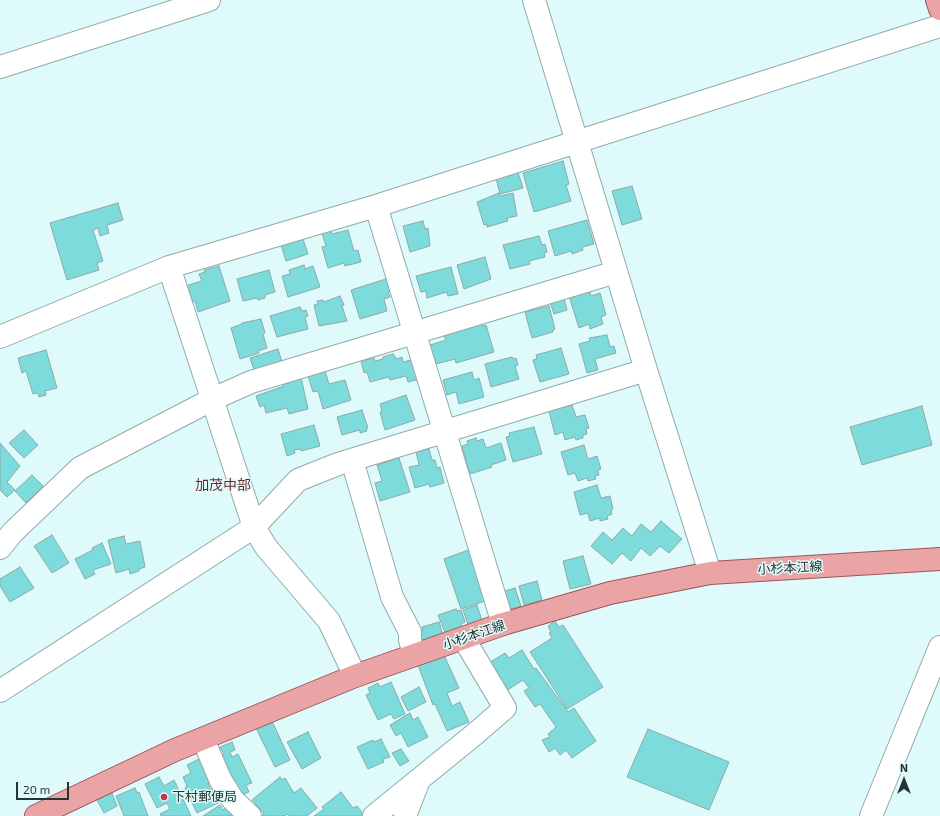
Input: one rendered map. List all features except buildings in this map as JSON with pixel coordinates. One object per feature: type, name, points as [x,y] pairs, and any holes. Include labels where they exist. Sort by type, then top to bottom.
[{"type":"main road","points":[[937,0],[940,8]]},
{"type":"main road","name":"小杉本江線","points":[[36,816],[203,739],[355,676],[464,639],[503,624],[610,593],[710,573],[940,559]]},
{"type":"street","points":[[0,67],[210,0]]},
{"type":"street","points":[[534,0],[646,370],[710,573]]},
{"type":"street","points":[[0,337],[169,267],[376,206],[940,26]]},
{"type":"street","points":[[376,206],[503,624]]},
{"type":"street","points":[[169,267],[254,527],[266,547],[330,621],[355,676]]},
{"type":"street","points":[[0,548],[13,532],[80,468],[213,399],[251,382],[415,331],[616,272]]},
{"type":"street","points":[[0,691],[254,527],[298,480],[352,460],[646,370]]},
{"type":"street","points":[[352,460],[392,597],[410,632],[410,640],[414,655]]},
{"type":"street","points":[[374,816],[505,708],[464,639]]},
{"type":"street","points":[[871,816],[940,648]]},
{"type":"street","points":[[203,739],[220,779],[230,794],[250,816]]},
{"type":"street","points":[[405,816],[420,779]]},
{"type":"place","name":"下村郵便局","points":[[164,797]]},
{"type":"district","name":"加茂中部","points":[[223,485]]}]
